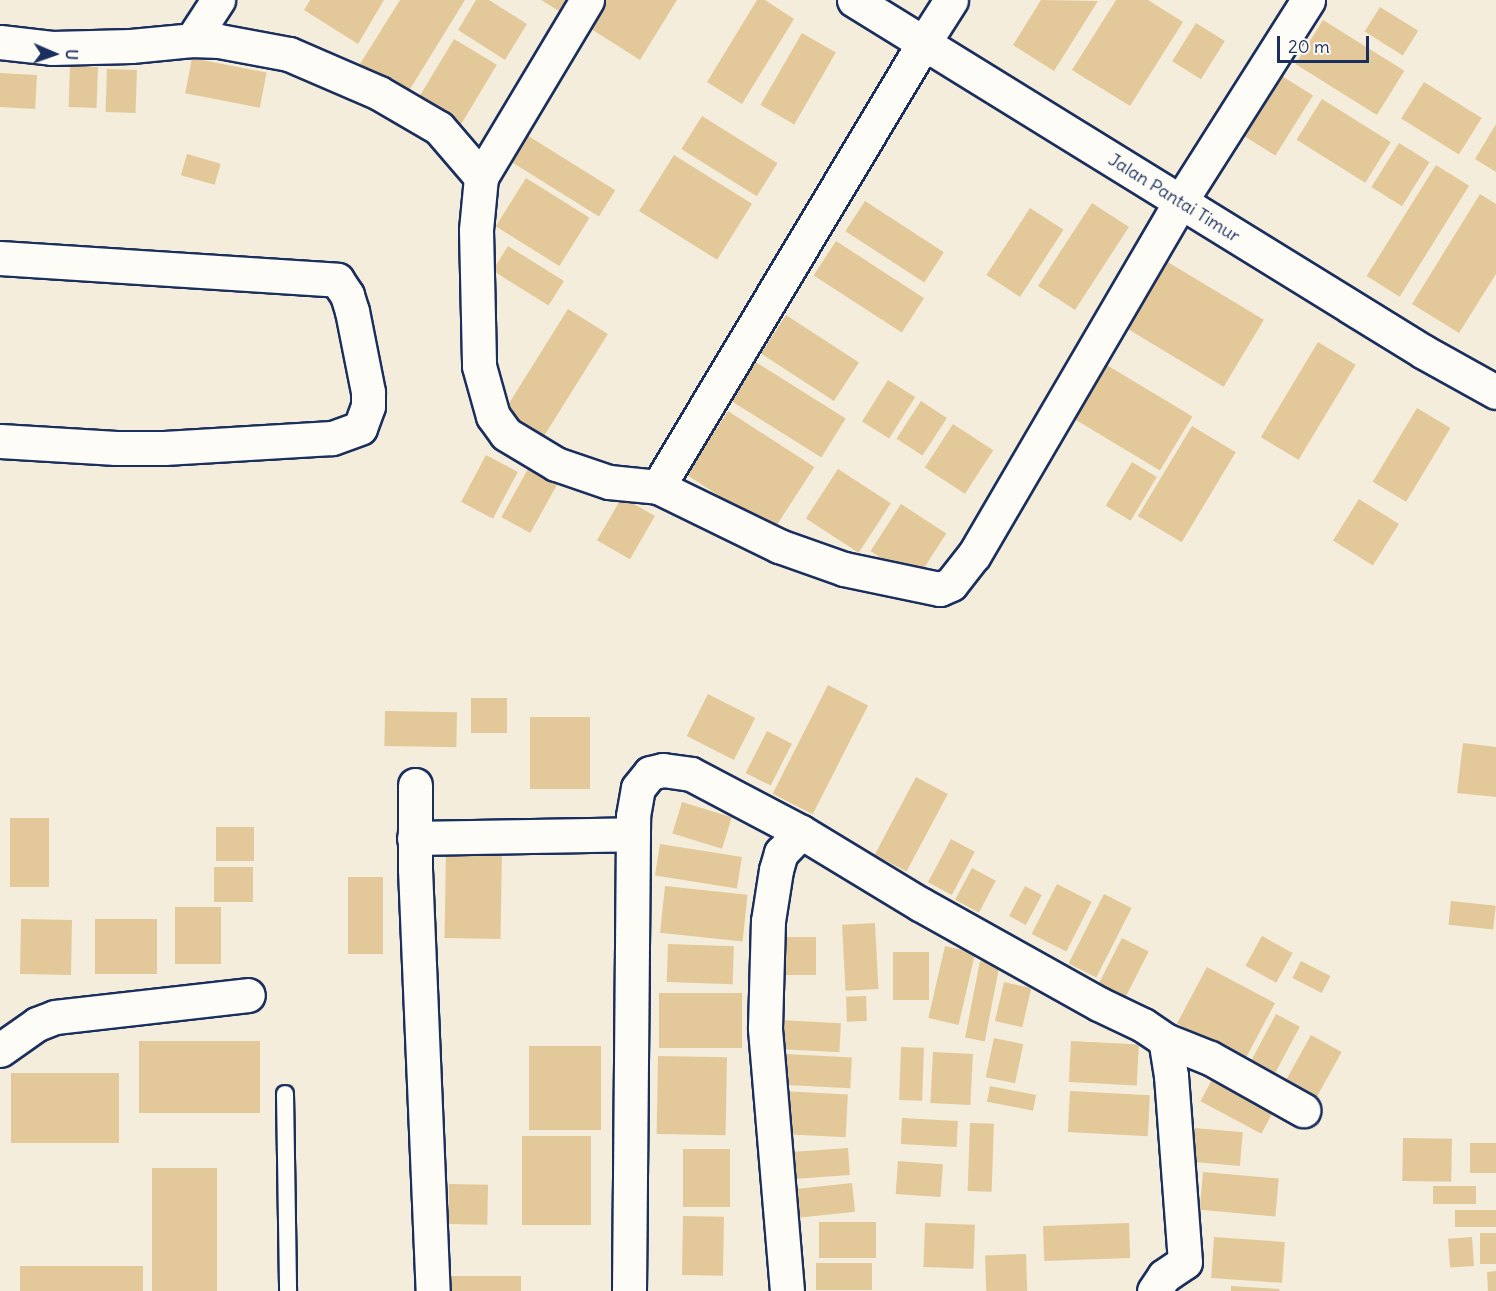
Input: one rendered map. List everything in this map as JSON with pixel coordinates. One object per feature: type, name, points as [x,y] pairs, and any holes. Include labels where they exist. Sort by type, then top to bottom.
[{"type":"street","points":[[192,40],[218,0]]},
{"type":"street","points":[[587,0],[481,177],[476,230],[479,366],[493,416],[506,434],[556,464],[609,482],[658,487],[779,546],[844,569],[932,587],[946,587],[974,555],[1180,202],[1308,0]]},
{"type":"street","name":"Jalan Pantai Timur","points":[[854,0],[1424,352],[1496,392]]},
{"type":"street","points":[[658,487],[922,44],[951,0]]},
{"type":"street","points":[[0,42],[52,48],[131,46],[192,40],[219,41],[289,54],[380,93],[438,128],[481,177]]},
{"type":"street","points":[[0,258],[337,280],[347,295],[352,311],[368,392],[368,406],[360,428],[332,438],[164,448],[116,448],[0,441]]},
{"type":"street","points":[[629,1291],[633,834],[638,788],[650,773],[663,770],[691,774],[801,832],[920,904],[1099,1004],[1143,1025],[1165,1040],[1210,1058],[1304,1110]]},
{"type":"street","points":[[415,785],[414,838],[433,1291]]},
{"type":"street","points":[[788,1291],[765,1028],[768,921],[776,870],[781,854],[801,832]]},
{"type":"street","points":[[414,838],[633,834]]},
{"type":"street","points":[[0,1050],[37,1024],[55,1017],[248,994]]},
{"type":"street","points":[[1154,1291],[1164,1276],[1185,1262],[1172,1088],[1165,1040]]},
{"type":"lane","points":[[285,1094],[288,1291]]},
{"type":"building","points":[[310,0],[384,0],[358,44],[304,10]]},
{"type":"building","points":[[400,0],[465,0],[407,94],[360,64]]},
{"type":"building","points":[[476,0],[489,0],[527,24],[505,60],[458,30]]},
{"type":"building","points":[[541,0],[565,0],[559,11]]},
{"type":"building","points":[[605,0],[677,0],[640,60],[588,27]]},
{"type":"building","points":[[757,0],[765,0],[794,19],[742,104],[707,82]]},
{"type":"building","points":[[1041,0],[1098,1],[1054,71],[1013,45]]},
{"type":"building","points":[[1116,0],[1148,0],[1183,22],[1130,106],[1072,70]]},
{"type":"building","points":[[1380,7],[1418,31],[1403,55],[1365,32]]},
{"type":"building","points":[[1323,20],[1404,71],[1377,115],[1295,64]]},
{"type":"building","points":[[1196,23],[1225,41],[1201,79],[1172,61]]},
{"type":"building","points":[[802,33],[836,52],[794,124],[760,105]]},
{"type":"building","points":[[454,39],[497,65],[458,129],[415,103]]},
{"type":"building","points":[[192,58],[267,73],[260,108],[185,93]]},
{"type":"building","points":[[70,66],[98,67],[97,108],[69,107]]},
{"type":"building","points":[[107,69],[137,70],[135,113],[105,112]]},
{"type":"building","points":[[1274,71],[1313,95],[1275,156],[1236,131]]},
{"type":"building","points":[[0,73],[37,75],[35,109],[0,107]]},
{"type":"building","points":[[1424,82],[1482,118],[1459,155],[1401,118]]},
{"type":"building","points":[[1322,99],[1391,142],[1365,183],[1297,140]]},
{"type":"building","points":[[702,116],[777,163],[757,196],[681,149]]},
{"type":"building","points":[[1496,124],[1496,172],[1475,159]]},
{"type":"building","points":[[522,132],[615,190],[599,217],[506,158]]},
{"type":"building","points":[[1399,143],[1430,162],[1402,206],[1371,187]]},
{"type":"building","points":[[187,154],[221,164],[215,185],[181,175]]},
{"type":"building","points":[[674,155],[752,204],[717,260],[639,211]]},
{"type":"building","points":[[1436,165],[1469,186],[1400,297],[1367,276]]},
{"type":"building","points":[[526,178],[590,218],[559,266],[496,226]]},
{"type":"building","points":[[1480,194],[1496,204],[1496,274],[1459,333],[1412,304]]},
{"type":"building","points":[[865,201],[944,252],[924,282],[845,231]]},
{"type":"building","points":[[1092,203],[1129,227],[1075,310],[1038,286]]},
{"type":"building","points":[[1030,208],[1064,230],[1020,297],[986,275]]},
{"type":"building","points":[[836,241],[924,298],[902,333],[814,275]]},
{"type":"building","points":[[508,246],[564,281],[549,306],[493,271]]},
{"type":"building","points":[[1161,258],[1264,320],[1224,387],[1121,325]]},
{"type":"building","points":[[568,309],[608,334],[544,437],[504,412]]},
{"type":"building","points":[[786,315],[859,362],[834,401],[761,354]]},
{"type":"building","points":[[1318,342],[1356,365],[1299,460],[1261,437]]},
{"type":"building","points":[[749,358],[846,418],[821,457],[725,397]]},
{"type":"building","points":[[1105,364],[1192,417],[1160,471],[1073,418]]},
{"type":"building","points":[[888,380],[915,397],[889,439],[862,422]]},
{"type":"building","points":[[921,401],[947,418],[922,456],[896,439]]},
{"type":"building","points":[[1417,408],[1450,428],[1406,502],[1373,482]]},
{"type":"building","points":[[728,411],[814,467],[773,531],[687,475]]},
{"type":"building","points":[[953,424],[993,450],[965,494],[925,468]]},
{"type":"building","points":[[1192,426],[1236,452],[1182,542],[1138,516]]},
{"type":"building","points":[[486,455],[518,472],[493,519],[461,502]]},
{"type":"building","points":[[1132,462],[1157,477],[1131,521],[1106,506]]},
{"type":"building","points":[[528,469],[557,485],[530,533],[501,517]]},
{"type":"building","points":[[838,469],[891,503],[859,553],[806,518]]},
{"type":"building","points":[[622,497],[655,516],[630,559],[597,540]]},
{"type":"building","points":[[1359,499],[1399,524],[1373,565],[1333,541]]},
{"type":"building","points":[[901,504],[946,533],[916,580],[871,551]]},
{"type":"building","points":[[828,685],[868,705],[813,814],[773,794]]},
{"type":"building","points":[[708,694],[755,718],[734,760],[687,736]]},
{"type":"building","points":[[471,698],[507,698],[507,733],[471,733]]},
{"type":"building","points":[[385,711],[457,712],[456,747],[384,746]]},
{"type":"building","points":[[530,717],[590,717],[590,789],[530,789]]},
{"type":"building","points":[[767,731],[792,744],[771,786],[746,773]]},
{"type":"building","points":[[1463,743],[1496,747],[1496,797],[1457,793]]},
{"type":"building","points":[[916,777],[948,794],[906,872],[875,855]]},
{"type":"building","points":[[682,802],[732,817],[722,849],[672,834]]},
{"type":"building","points":[[10,818],[49,818],[49,887],[10,887]]},
{"type":"building","points":[[216,827],[254,827],[254,861],[216,861]]},
{"type":"building","points":[[951,839],[975,852],[952,895],[928,882]]},
{"type":"building","points":[[660,844],[742,857],[737,889],[655,876]]},
{"type":"building","points":[[446,851],[502,852],[500,939],[444,938]]},
{"type":"building","points":[[214,867],[253,867],[253,902],[214,902]]},
{"type":"building","points":[[972,868],[996,881],[979,912],[955,900]]},
{"type":"building","points":[[348,877],[383,877],[383,954],[348,954]]},
{"type":"building","points":[[1057,884],[1092,902],[1066,952],[1032,934]]},
{"type":"building","points":[[665,886],[748,895],[743,941],[660,933]]},
{"type":"building","points":[[1025,886],[1042,895],[1026,925],[1009,916]]},
{"type":"building","points":[[1104,894],[1132,908],[1096,978],[1069,963]]},
{"type":"building","points":[[1451,901],[1496,906],[1493,930],[1448,925]]},
{"type":"building","points":[[175,907],[221,907],[221,964],[175,964]]},
{"type":"building","points":[[21,919],[72,920],[71,975],[20,974]]},
{"type":"building","points":[[95,919],[157,919],[157,974],[95,974]]},
{"type":"building","points":[[875,923],[878,989],[845,991],[842,925]]},
{"type":"building","points":[[1262,936],[1293,953],[1276,983],[1246,966]]},
{"type":"building","points":[[780,937],[816,937],[816,975],[780,975]]},
{"type":"building","points":[[1122,938],[1149,952],[1126,997],[1099,983]]},
{"type":"building","points":[[668,944],[734,946],[733,984],[667,982]]},
{"type":"building","points":[[945,946],[975,953],[959,1025],[928,1018]]},
{"type":"building","points":[[893,952],[929,952],[929,1000],[893,1000]]},
{"type":"building","points":[[980,961],[1000,965],[985,1041],[965,1038]]},
{"type":"building","points":[[1301,961],[1330,976],[1322,993],[1292,978]]},
{"type":"building","points":[[1207,967],[1275,1003],[1245,1060],[1177,1024]]},
{"type":"building","points":[[1004,982],[1031,988],[1022,1027],[995,1021]]},
{"type":"building","points":[[659,993],[742,993],[742,1048],[659,1048]]},
{"type":"building","points":[[866,996],[867,1021],[847,1022],[846,997]]},
{"type":"building","points":[[1276,1014],[1300,1027],[1275,1073],[1252,1060]]},
{"type":"building","points":[[780,1020],[841,1023],[839,1052],[778,1049]]},
{"type":"building","points":[[1311,1035],[1342,1052],[1313,1103],[1283,1086]]},
{"type":"building","points":[[994,1038],[1023,1044],[1015,1083],[986,1077]]},
{"type":"building","points":[[139,1041],[260,1041],[260,1113],[139,1113]]},
{"type":"building","points":[[1071,1041],[1139,1045],[1137,1086],[1069,1082]]},
{"type":"building","points":[[529,1046],[601,1046],[601,1130],[529,1130]]},
{"type":"building","points":[[901,1047],[924,1048],[922,1101],[899,1100]]},
{"type":"building","points":[[933,1052],[973,1054],[970,1105],[930,1103]]},
{"type":"building","points":[[787,1054],[852,1057],[850,1088],[785,1085]]},
{"type":"building","points":[[658,1056],[727,1057],[726,1135],[657,1134]]},
{"type":"building","points":[[11,1073],[119,1073],[119,1143],[11,1143]]},
{"type":"building","points":[[1215,1074],[1276,1106],[1261,1134],[1200,1101]]},
{"type":"building","points":[[990,1086],[1036,1095],[1033,1111],[987,1102]]},
{"type":"building","points":[[783,1091],[848,1094],[846,1137],[781,1134]]},
{"type":"building","points":[[1070,1091],[1150,1095],[1148,1136],[1068,1132]]},
{"type":"building","points":[[902,1118],[958,1121],[957,1147],[901,1144]]},
{"type":"building","points":[[970,1123],[994,1124],[992,1192],[968,1191]]},
{"type":"building","points":[[1195,1128],[1243,1132],[1240,1166],[1192,1162]]},
{"type":"building","points":[[522,1136],[591,1136],[591,1225],[522,1225]]},
{"type":"building","points":[[1403,1138],[1452,1139],[1451,1182],[1402,1181]]},
{"type":"building","points":[[1470,1143],[1496,1143],[1496,1173],[1470,1173]]},
{"type":"building","points":[[848,1148],[850,1175],[786,1179],[784,1152]]},
{"type":"building","points":[[683,1149],[730,1149],[730,1207],[683,1207]]},
{"type":"building","points":[[898,1161],[943,1164],[941,1197],[896,1194]]},
{"type":"building","points":[[152,1168],[217,1168],[217,1291],[152,1291]]},
{"type":"building","points":[[1203,1172],[1279,1179],[1275,1216],[1200,1210]]},
{"type":"building","points":[[852,1183],[855,1212],[798,1218],[795,1189]]},
{"type":"building","points":[[449,1184],[488,1185],[487,1225],[448,1224]]},
{"type":"building","points":[[1433,1186],[1476,1186],[1476,1204],[1433,1204]]},
{"type":"building","points":[[1455,1210],[1496,1210],[1496,1227],[1455,1227]]},
{"type":"building","points":[[683,1216],[724,1217],[723,1276],[682,1275]]},
{"type":"building","points":[[819,1222],[876,1222],[876,1258],[819,1258]]},
{"type":"building","points":[[925,1223],[975,1225],[973,1269],[923,1267]]},
{"type":"building","points":[[1129,1223],[1130,1258],[1044,1261],[1043,1226]]},
{"type":"building","points":[[1480,1233],[1496,1233],[1496,1264],[1480,1264]]},
{"type":"building","points":[[1214,1237],[1285,1242],[1282,1283],[1211,1278]]},
{"type":"building","points":[[1472,1237],[1474,1266],[1450,1268],[1448,1239]]},
{"type":"building","points":[[1026,1254],[1027,1291],[986,1291],[985,1255]]},
{"type":"building","points":[[816,1263],[872,1263],[872,1290],[816,1290]]},
{"type":"building","points":[[20,1266],[143,1266],[143,1291],[20,1291]]},
{"type":"building","points":[[1496,1271],[1496,1291],[1488,1291],[1487,1272]]},
{"type":"building","points":[[444,1276],[521,1276],[521,1291],[444,1291]]},
{"type":"building","points":[[1231,1286],[1280,1289],[1279,1291],[1231,1291]]}]
